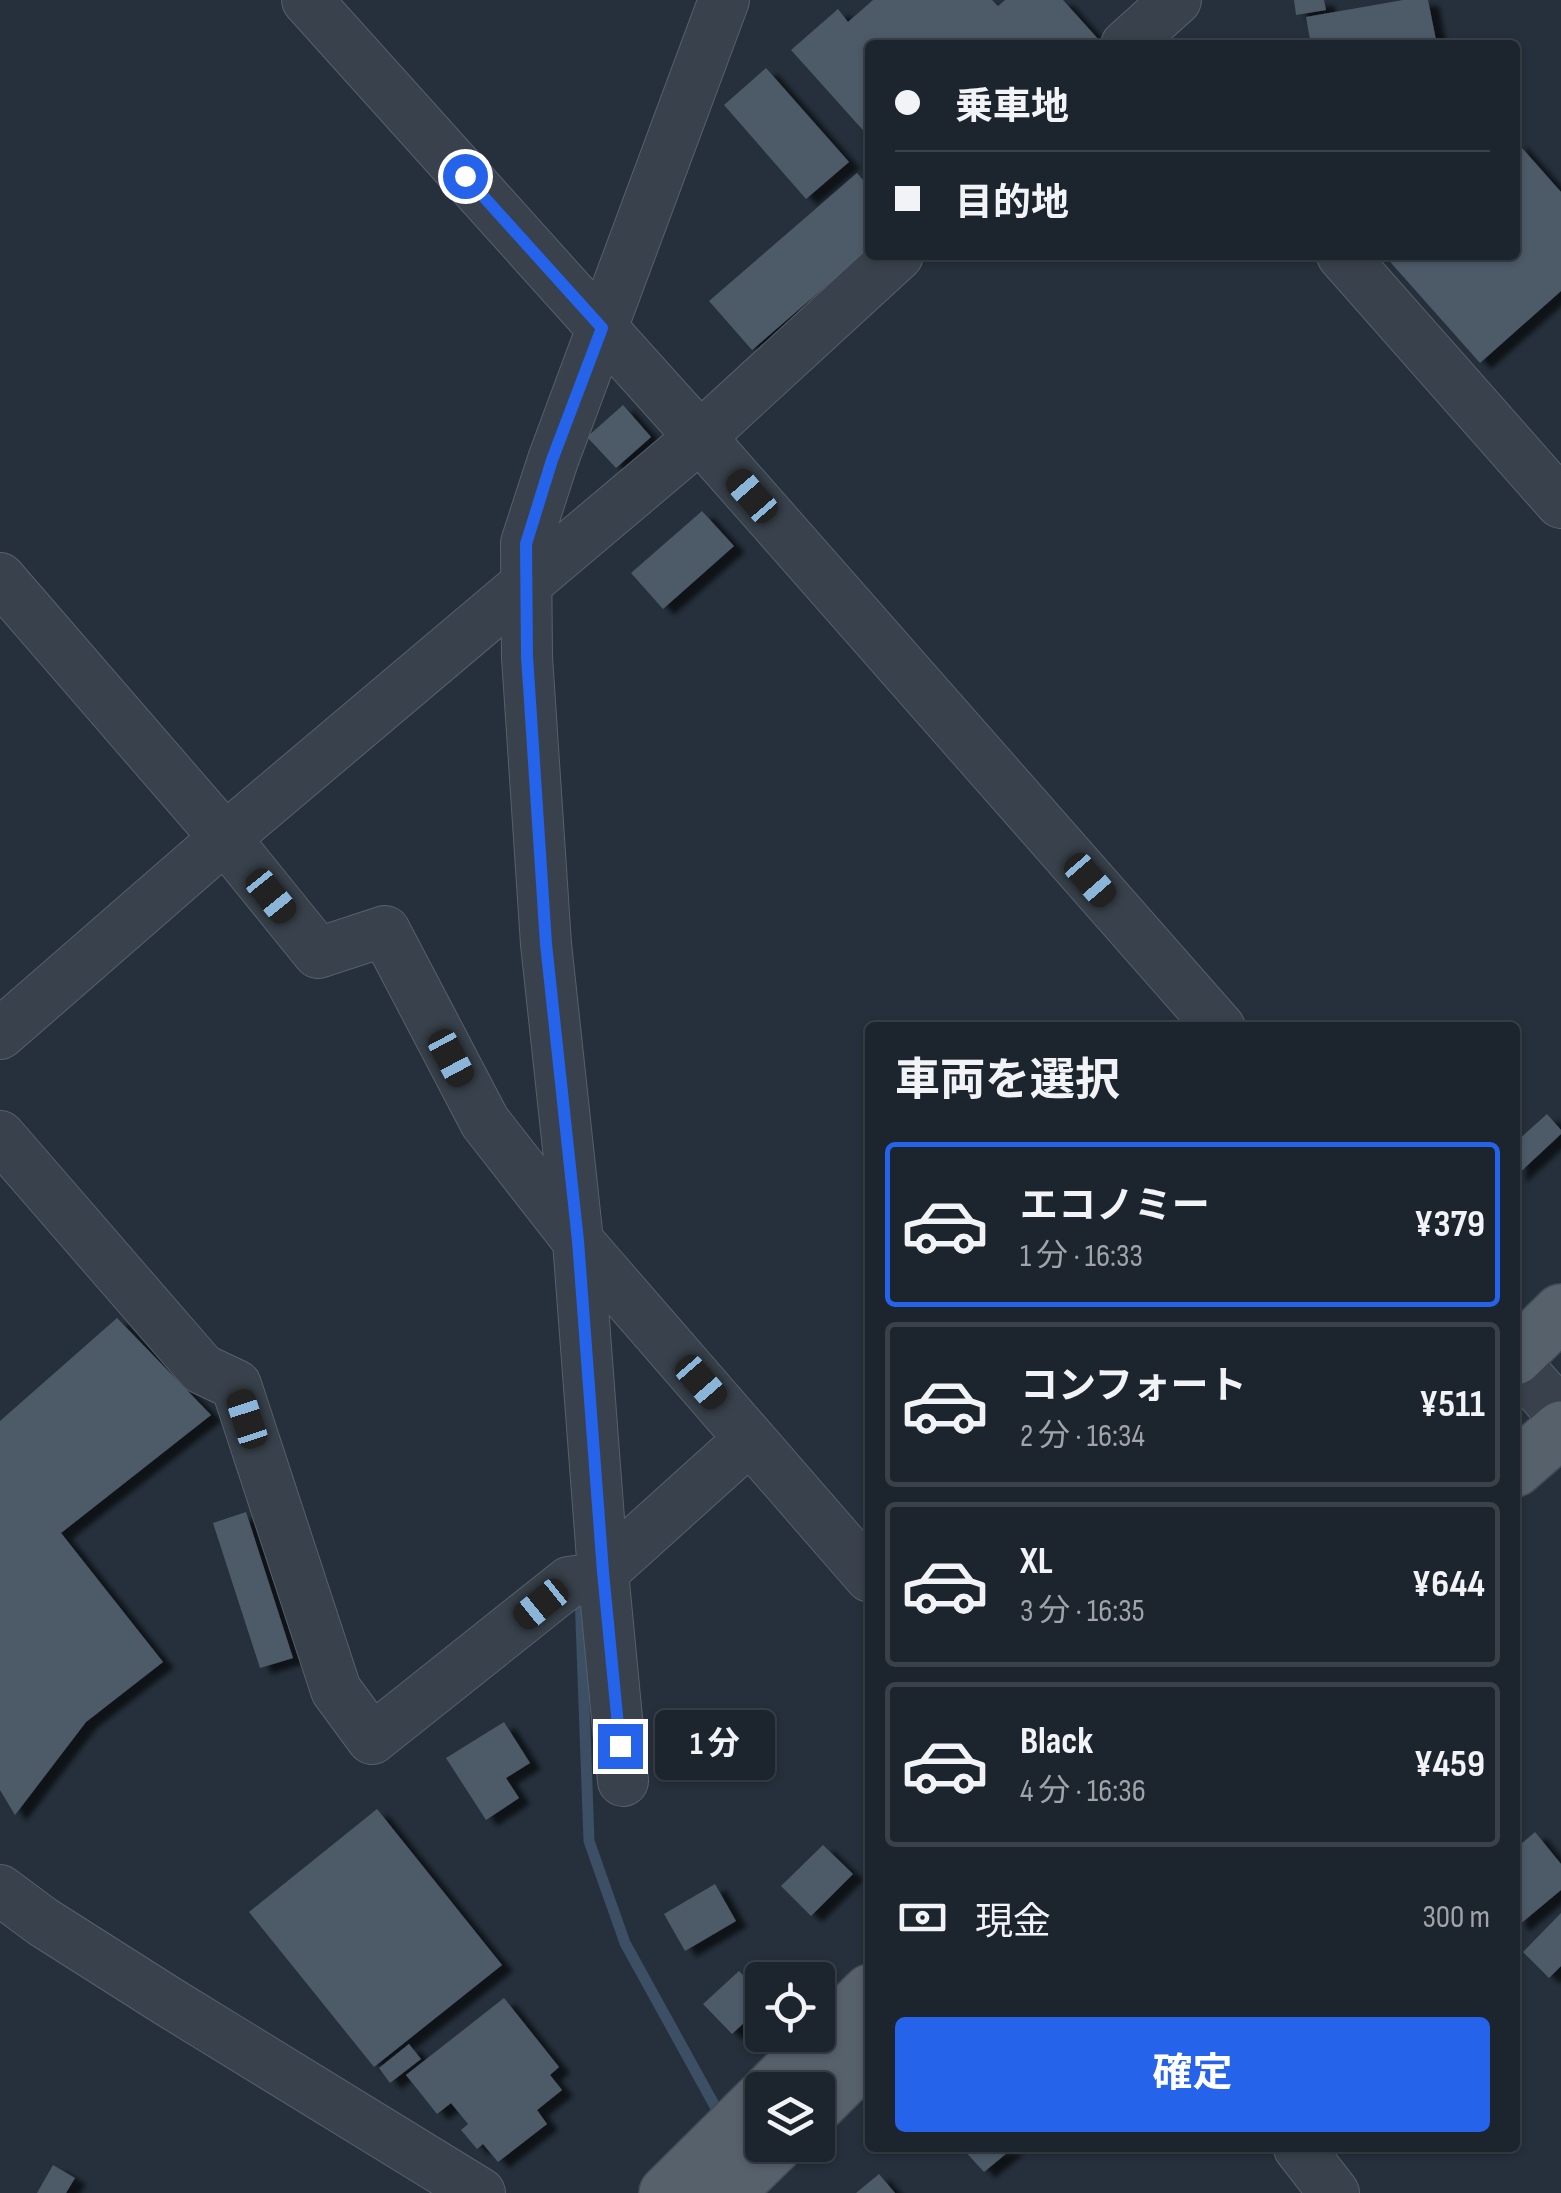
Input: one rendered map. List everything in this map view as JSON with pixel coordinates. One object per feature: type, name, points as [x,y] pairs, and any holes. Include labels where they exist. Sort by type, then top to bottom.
[{"type":"main road","points":[[1520,1354],[1561,1312]]},
{"type":"main road","points":[[1520,1465],[1561,1429]]},
{"type":"main road","points":[[805,2072],[865,1998]]},
{"type":"main road","points":[[835,2087],[865,2057]]},
{"type":"main road","points":[[667,2193],[745,2144]]},
{"type":"street","points":[[307,0],[700,437],[1215,1022]]},
{"type":"street","points":[[624,1781],[590,1577],[575,1238],[546,944],[527,656],[526,544],[590,315],[724,0]]},
{"type":"street","points":[[0,1034],[225,838],[700,437],[893,260]]},
{"type":"street","points":[[1346,260],[1561,503]]},
{"type":"street","points":[[0,578],[225,838],[318,953],[385,931],[485,1122],[575,1238],[865,1571]]},
{"type":"street","points":[[0,1136],[202,1369],[236,1385],[336,1690],[372,1739],[590,1577],[750,1439]]},
{"type":"street","points":[[1520,1365],[1561,1414]]},
{"type":"street","points":[[0,1890],[122,1972],[480,2193]]},
{"type":"street","points":[[1301,2152],[1334,2193]]},
{"type":"building","points":[[873,0],[992,0],[998,6],[1005,0],[1063,0],[1099,40],[865,40],[865,132],[791,50],[838,9],[848,22]]},
{"type":"building","points":[[1294,0],[1324,0],[1326,10],[1296,15]]},
{"type":"building","points":[[1403,0],[1428,0],[1436,40],[1310,40],[1306,17]]},
{"type":"building","points":[[766,68],[849,162],[806,199],[724,105]]},
{"type":"building","points":[[1520,146],[1561,192],[1561,291],[1480,363],[1388,260],[1520,260]]},
{"type":"building","points":[[857,173],[865,182],[865,252],[752,350],[709,301]]},
{"type":"building","points":[[623,405],[651,437],[616,468],[587,437]]},
{"type":"building","points":[[702,511],[734,546],[663,609],[631,573]]},
{"type":"building","points":[[1547,1114],[1561,1130],[1520,1172],[1520,1138]]},
{"type":"building","points":[[117,1318],[211,1415],[61,1533],[163,1662],[86,1722],[15,1815],[0,1790],[0,1421]]},
{"type":"building","points":[[246,1512],[293,1658],[260,1668],[213,1523]]},
{"type":"building","points":[[504,1722],[530,1763],[506,1778],[519,1798],[486,1820],[446,1758]]},
{"type":"building","points":[[377,1809],[502,1965],[374,2067],[249,1912]]},
{"type":"building","points":[[1535,1832],[1561,1864],[1561,1890],[1520,1924],[1520,1845]]},
{"type":"building","points":[[823,1845],[853,1874],[811,1916],[781,1886]]},
{"type":"building","points":[[715,1884],[736,1921],[685,1951],[664,1914]]},
{"type":"building","points":[[1561,1913],[1561,1966],[1549,1978],[1523,1952]]},
{"type":"building","points":[[739,1971],[745,1977],[745,2022],[732,2034],[703,2004]]},
{"type":"building","points":[[504,1998],[559,2067],[550,2075],[562,2090],[537,2110],[547,2124],[498,2162],[483,2144],[477,2149],[461,2130],[468,2124],[451,2103],[437,2114],[406,2075]]},
{"type":"building","points":[[409,2044],[421,2059],[390,2083],[379,2068]]},
{"type":"building","points":[[966,2152],[1008,2152],[984,2172]]},
{"type":"building","points":[[53,2165],[75,2178],[66,2193],[37,2193]]},
{"type":"building","points":[[879,2174],[895,2193],[856,2193]]},
{"type":"waterway","points":[[580,1594],[589,1841],[625,1943],[722,2119]]},
{"type":"route","points":[[465,176],[602,328],[552,460],[526,544],[527,656],[546,944],[578,1241],[620,1746]]}]
